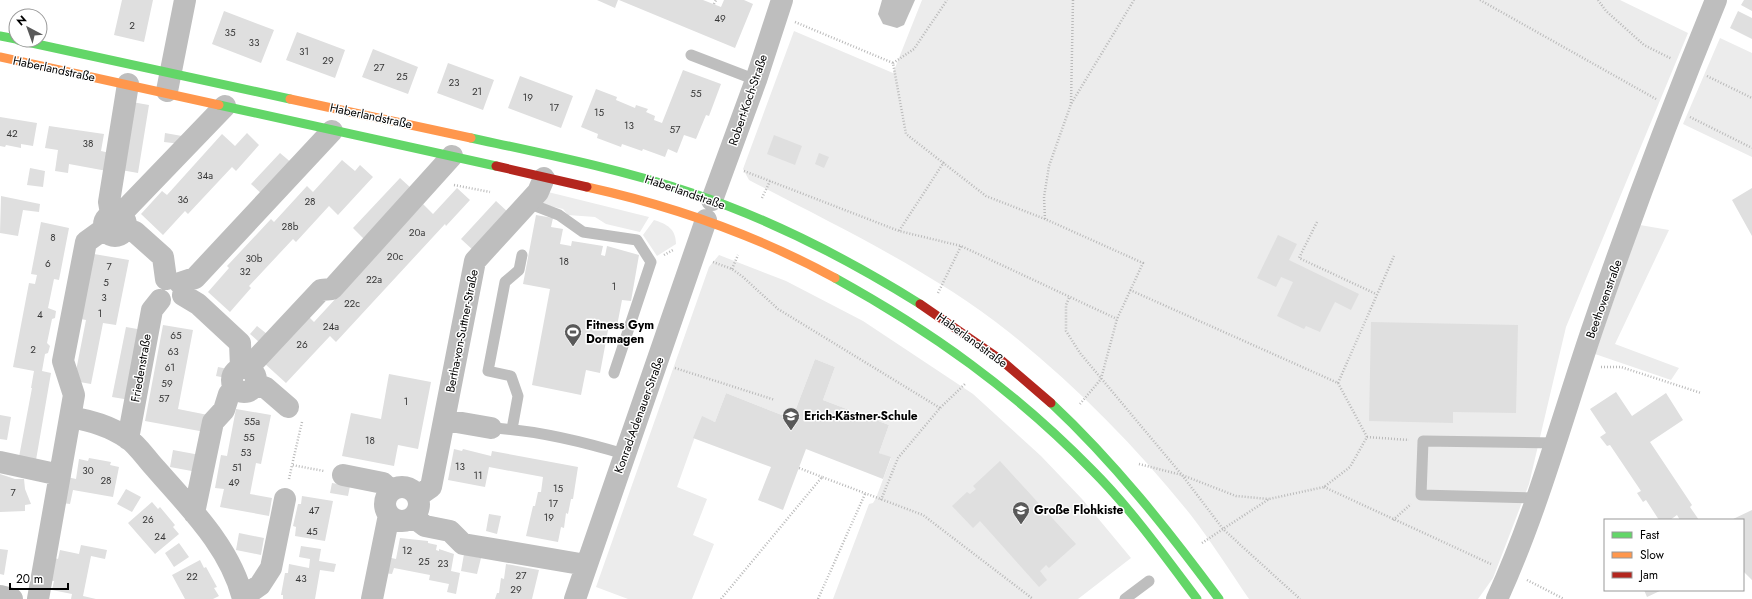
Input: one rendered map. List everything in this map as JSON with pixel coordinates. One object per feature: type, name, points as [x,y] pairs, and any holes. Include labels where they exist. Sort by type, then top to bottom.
[{"type":"street","points":[[169,83],[186,0]]},
{"type":"street","name":"Beethovenstraße","points":[[1497,599],[1509,572],[1537,498],[1580,366],[1672,107],[1716,0]]},
{"type":"street","name":"Robert-Koch-Straße","points":[[709,210],[756,80],[780,7]]},
{"type":"street","name":"Haberlandstraße","points":[[45,48],[169,83],[552,156],[639,177],[709,210],[746,236],[810,265],[871,297],[920,326],[980,369],[1014,396],[1092,470],[1124,506],[1197,599]]},
{"type":"street","name":"Haberlandstraße","points":[[0,57],[128,84],[169,83],[225,106],[332,131],[634,197],[764,221],[842,257],[930,310],[991,352],[1028,382],[1104,457],[1148,506],[1187,554],[1220,599]]},
{"type":"street","points":[[128,84],[109,202],[115,222],[135,232],[163,257],[176,286],[240,343],[245,377]]},
{"type":"street","points":[[38,599],[74,395],[63,361],[86,242],[115,222],[225,106]]},
{"type":"street","name":"Haberlandstraße","points":[[176,286],[195,278],[332,131]]},
{"type":"street","points":[[194,513],[213,422],[224,410],[230,394],[321,290],[332,288],[452,156]]},
{"type":"street","name":"Bertha-von-Suttner-Straße","points":[[418,496],[431,487],[475,261],[538,192],[544,178]]},
{"type":"street","name":"Konrad-Adenauer-Straße","points":[[575,599],[624,454],[658,363],[709,210]]},
{"type":"street","name":"Friedenstraße","points":[[128,438],[152,310],[160,300],[157,288],[176,286]]},
{"type":"street","points":[[245,377],[266,388],[288,407]]},
{"type":"street","points":[[71,417],[99,423],[128,438],[194,513],[213,537],[234,573],[243,598],[260,585],[271,568],[285,499]]},
{"type":"street","points":[[445,420],[501,428]]},
{"type":"street","points":[[0,462],[60,475]]},
{"type":"street","points":[[343,475],[383,483],[390,490]]},
{"type":"street","points":[[405,486],[410,488],[418,496],[419,507],[414,517],[404,521],[398,521],[389,515],[384,505],[390,490],[395,488],[405,486]]},
{"type":"street","points":[[372,599],[389,515]]},
{"type":"street","points":[[414,517],[425,526],[450,531],[463,544],[586,565]]},
{"type":"street","points":[[0,596],[12,599]]},
{"type":"lane","points":[[691,55],[756,80]]},
{"type":"lane","points":[[528,203],[559,215],[583,232],[637,240],[651,262],[614,373]]},
{"type":"lane","points":[[522,255],[519,270],[505,282],[488,371],[511,376],[518,396],[501,428],[589,444],[624,454]]},
{"type":"lane","points":[[1537,498],[1421,495],[1423,441],[1555,443]]},
{"type":"lane","points":[[1125,599],[1149,581]]},
{"type":"path","points":[[714,4],[716,0]]},
{"type":"path","points":[[894,63],[914,48],[947,0]]},
{"type":"path","points":[[1071,104],[1073,0]]},
{"type":"path","points":[[1045,219],[1044,197],[1049,166],[1071,104],[1134,0]]},
{"type":"path","points":[[1480,0],[1672,107],[1752,148]]},
{"type":"path","points":[[1598,0],[1606,11],[1644,45],[1752,98]]},
{"type":"path","points":[[780,7],[894,63]]},
{"type":"path","points":[[894,63],[906,134],[986,196],[1045,219],[1143,263],[1117,319],[1101,379],[1067,420]]},
{"type":"path","points":[[900,231],[944,162]]},
{"type":"path","points":[[725,164],[900,231],[961,246],[1069,298],[1117,319]]},
{"type":"path","points":[[430,181],[490,192]]},
{"type":"path","points":[[1317,222],[1299,258],[1376,294]]},
{"type":"path","points":[[930,310],[961,246]]},
{"type":"path","points":[[695,254],[732,269],[743,276],[778,309],[940,408]]},
{"type":"path","points":[[1338,383],[1394,256]]},
{"type":"path","points":[[1130,290],[1338,383],[1367,437]]},
{"type":"path","points":[[1069,298],[1066,305],[1066,331],[1080,353],[1182,475],[1223,529],[1300,599]]},
{"type":"path","points":[[658,363],[775,400]]},
{"type":"path","points":[[1580,366],[1621,368],[1701,393]]},
{"type":"path","points":[[881,500],[898,458],[940,408],[980,369]]},
{"type":"path","points":[[288,407],[302,420],[292,465],[343,475]]},
{"type":"path","points":[[1367,437],[1423,441]]},
{"type":"path","points":[[1104,457],[1164,469],[1236,496],[1269,499],[1324,487],[1350,467],[1367,437]]},
{"type":"path","points":[[799,468],[923,515],[1033,599]]},
{"type":"path","points":[[721,599],[822,477]]},
{"type":"path","points":[[1324,487],[1509,572],[1564,599]]},
{"type":"path","points":[[818,599],[865,494]]},
{"type":"path","points":[[1393,520],[1421,495]]},
{"type":"path","points":[[1187,554],[1269,499]]},
{"type":"shaded area","points":[[882,0],[915,0],[904,25],[897,28],[883,24],[878,14]]},
{"type":"shaded area","points":[[922,0],[1620,0],[1688,33],[1566,327],[1529,484],[1493,578],[1478,599],[1249,599],[1198,524],[1170,489],[1105,419],[1035,353],[980,311],[917,270],[883,250],[749,180],[743,169],[794,31],[893,73]]},
{"type":"shaded area","points":[[1720,38],[1752,53],[1752,157],[1683,124]]},
{"type":"shaded area","points":[[548,192],[649,217],[640,232],[606,224],[595,217],[568,215],[563,209],[541,204]]},
{"type":"shaded area","points":[[654,220],[667,225],[676,239],[676,244],[657,256],[643,235]]},
{"type":"shaded area","points":[[1640,225],[1669,230],[1615,344],[1679,368],[1671,380],[1595,354]]},
{"type":"shaded area","points":[[719,255],[786,281],[863,321],[973,394],[1041,456],[1082,499],[1131,558],[1078,599],[833,599],[869,504],[873,503],[876,498],[891,458],[879,453],[889,425],[823,400],[835,367],[815,359],[792,419],[726,393],[715,422],[702,417],[677,487],[707,499],[693,535],[714,544],[692,599],[628,599],[596,587],[709,267]]},
{"type":"building","points":[[122,0],[153,0],[144,42],[114,35]]},
{"type":"building","points":[[597,0],[618,0],[615,8]]},
{"type":"building","points":[[619,0],[703,0],[721,7],[724,0],[744,0],[753,4],[735,48]]},
{"type":"building","points":[[1744,0],[1752,0],[1752,11],[1741,5]]},
{"type":"building","points":[[224,11],[274,30],[261,63],[212,44]]},
{"type":"building","points":[[1738,11],[1752,18],[1752,39],[1730,28]]},
{"type":"building","points":[[297,32],[345,50],[335,78],[286,60]]},
{"type":"building","points":[[373,49],[418,67],[408,94],[362,77]]},
{"type":"building","points":[[448,63],[494,80],[483,110],[437,93]]},
{"type":"building","points":[[683,70],[721,84],[709,116],[706,115],[696,139],[684,135],[677,153],[668,149],[665,157],[643,149],[642,151],[622,144],[621,147],[597,138],[598,134],[581,127],[596,89],[617,97],[616,100],[635,108],[636,105],[648,109],[646,112],[655,116],[654,120],[662,123]]},
{"type":"building","points":[[520,76],[573,96],[561,128],[508,108]]},
{"type":"building","points":[[132,102],[149,105],[138,173],[121,170]]},
{"type":"building","points":[[0,117],[37,123],[33,146],[21,144],[21,148],[6,145],[5,147],[0,146]]},
{"type":"building","points":[[49,126],[104,134],[101,151],[110,153],[107,171],[69,164],[68,173],[55,171],[58,150],[45,148]]},
{"type":"building","points":[[165,133],[182,136],[181,144],[164,142]]},
{"type":"building","points":[[247,133],[259,145],[236,171],[232,167],[188,214],[185,211],[163,235],[141,214],[162,191],[167,195],[222,134],[235,146]]},
{"type":"building","points":[[774,135],[802,146],[795,165],[767,154]]},
{"type":"building","points":[[280,153],[293,164],[264,196],[251,184]]},
{"type":"building","points":[[819,153],[829,157],[824,168],[815,164]]},
{"type":"building","points":[[342,160],[355,171],[360,165],[373,177],[338,215],[329,206],[296,242],[293,239],[249,286],[251,288],[230,312],[208,292],[229,268],[227,266],[271,219],[274,222],[307,186],[313,192]]},
{"type":"building","points":[[30,168],[45,171],[43,187],[27,185]]},
{"type":"building","points":[[400,178],[412,189],[365,240],[353,228]]},
{"type":"building","points":[[457,188],[470,200],[446,226],[445,224],[336,342],[330,336],[286,383],[264,363],[308,316],[314,322],[423,204],[433,214]]},
{"type":"building","points":[[1752,188],[1752,236],[1732,200]]},
{"type":"building","points":[[1,196],[40,204],[39,212],[23,210],[18,236],[0,233]]},
{"type":"building","points":[[496,201],[509,213],[474,251],[461,239]]},
{"type":"building","points":[[536,215],[553,218],[551,227],[563,229],[560,244],[571,246],[572,241],[603,246],[601,255],[605,256],[607,246],[639,255],[631,301],[622,300],[617,326],[609,325],[600,373],[586,370],[581,395],[532,385],[550,289],[523,284]]},
{"type":"building","points":[[41,222],[69,228],[59,280],[54,279],[48,308],[56,311],[55,318],[52,319],[47,343],[50,346],[48,353],[45,354],[42,371],[51,373],[36,460],[19,457],[34,371],[13,367],[29,283],[35,284],[37,275],[31,274]]},
{"type":"building","points":[[1278,235],[1297,244],[1289,260],[1359,294],[1351,310],[1335,302],[1320,332],[1306,326],[1304,329],[1277,316],[1293,282],[1281,277],[1276,287],[1257,278]]},
{"type":"building","points":[[94,254],[129,260],[116,325],[103,323],[91,384],[74,381],[86,320],[81,319]]},
{"type":"building","points":[[1371,322],[1518,325],[1516,413],[1453,412],[1453,423],[1369,421]]},
{"type":"building","points":[[163,325],[193,330],[178,409],[208,415],[205,432],[145,421]]},
{"type":"building","points":[[257,326],[267,334],[259,342],[250,334]]},
{"type":"building","points":[[126,327],[143,330],[130,400],[112,397]]},
{"type":"building","name":"Erich-Kästner-Schule","points":[[815,359],[835,367],[823,400],[889,425],[879,453],[891,457],[883,479],[806,449],[783,510],[758,500],[771,467],[693,438],[702,416],[715,422],[726,393],[792,419]]},
{"type":"building","points":[[218,367],[228,369],[226,378],[216,376]]},
{"type":"building","points":[[389,374],[431,382],[418,449],[398,445],[394,466],[342,456],[351,413],[381,419]]},
{"type":"building","points":[[1616,392],[1632,416],[1666,393],[1683,420],[1650,442],[1692,505],[1690,507],[1698,519],[1679,519],[1677,515],[1671,519],[1658,519],[1646,500],[1643,502],[1637,493],[1641,491],[1610,445],[1607,446],[1600,437],[1606,433],[1590,409]]},
{"type":"building","points":[[236,409],[271,415],[261,464],[256,463],[250,494],[272,498],[269,516],[220,507],[224,489],[215,488],[221,455],[227,456]]},
{"type":"building","points":[[0,415],[11,417],[7,440],[0,439]]},
{"type":"building","points":[[454,449],[462,451],[463,449],[491,456],[492,451],[578,467],[573,499],[571,499],[568,514],[566,513],[564,528],[561,527],[558,542],[526,536],[533,506],[535,506],[538,492],[541,492],[543,477],[489,467],[485,487],[448,480]]},
{"type":"building","points":[[173,450],[200,455],[197,472],[170,467]]},
{"type":"building","points":[[89,458],[111,462],[110,465],[119,467],[113,497],[73,490],[70,504],[62,503],[67,477],[76,479],[79,459],[88,461]]},
{"type":"building","name":"Große Flohkiste","points":[[1000,461],[1076,544],[1049,568],[1046,565],[1040,571],[1047,580],[1039,587],[980,521],[973,528],[952,506],[967,492],[970,494],[976,489],[973,486]]},
{"type":"building","points":[[0,474],[15,479],[24,479],[25,489],[31,504],[25,505],[25,511],[0,512]]},
{"type":"building","points":[[332,483],[350,486],[348,496],[330,493]]},
{"type":"building","points":[[126,489],[141,497],[132,512],[117,504]]},
{"type":"building","points":[[302,496],[333,501],[325,541],[295,536],[296,527],[293,526],[298,504],[301,504]]},
{"type":"building","points":[[152,502],[158,509],[160,507],[175,525],[173,527],[179,534],[155,554],[128,523]]},
{"type":"building","points":[[1752,510],[1752,580],[1744,572],[1744,519],[1733,519]]},
{"type":"building","points":[[489,514],[501,516],[497,534],[486,531]]},
{"type":"building","points":[[239,533],[264,538],[261,555],[236,550]]},
{"type":"building","points":[[400,538],[428,541],[428,543],[437,545],[436,550],[439,551],[439,549],[454,554],[451,571],[460,573],[456,594],[447,592],[449,584],[429,580],[430,575],[394,568],[392,574],[384,573],[387,557],[396,559]]},
{"type":"building","points":[[179,543],[189,557],[174,567],[165,553]]},
{"type":"building","points":[[81,545],[107,550],[105,559],[91,556],[83,596],[96,599],[71,599],[72,594],[52,590],[54,581],[51,581],[55,558],[58,559],[60,550],[79,554]]},
{"type":"building","points":[[301,546],[321,549],[319,561],[336,564],[334,572],[320,570],[315,599],[283,599],[283,595],[281,595],[285,573],[288,573],[289,564],[309,568],[310,559],[299,557]]},
{"type":"building","points":[[0,549],[8,550],[4,575],[0,574]]},
{"type":"building","points":[[464,554],[481,558],[477,574],[461,571]]},
{"type":"building","points":[[200,560],[204,568],[206,567],[217,587],[214,588],[219,596],[213,599],[185,599],[172,575]]},
{"type":"building","points":[[506,564],[539,570],[532,599],[495,599],[497,593],[499,593],[501,578],[504,579]]},
{"type":"building","points":[[1644,591],[1660,591],[1647,597]]},
{"type":"traffic: fast","points":[[0,36],[8,38]]},
{"type":"traffic: fast","points":[[48,47],[290,99]]},
{"type":"traffic: fast","points":[[219,105],[496,166]]},
{"type":"traffic: fast","points":[[471,138],[610,169],[665,184],[722,204],[780,228],[837,256],[920,304]]},
{"type":"traffic: fast","points":[[835,278],[905,319],[938,341],[971,364],[1033,414],[1063,441],[1120,500],[1197,599]]},
{"type":"traffic: fast","points":[[1051,403],[1097,449],[1140,497],[1219,599]]},
{"type":"traffic: slow","points":[[0,57],[219,105]]},
{"type":"traffic: slow","points":[[290,99],[471,138]]},
{"type":"traffic: slow","points":[[587,187],[651,203],[714,224],[776,249],[835,278]]},
{"type":"traffic: jam","points":[[496,166],[587,187]]},
{"type":"traffic: jam","points":[[920,304],[1001,360],[1051,403]]},
{"type":"place","name":"Fitness Gym Dormagen","points":[[573,347]]},
{"type":"place","name":"Erich-Kästner-Schule","points":[[791,431]]},
{"type":"place","name":"Große Flohkiste","points":[[1021,525]]}]
